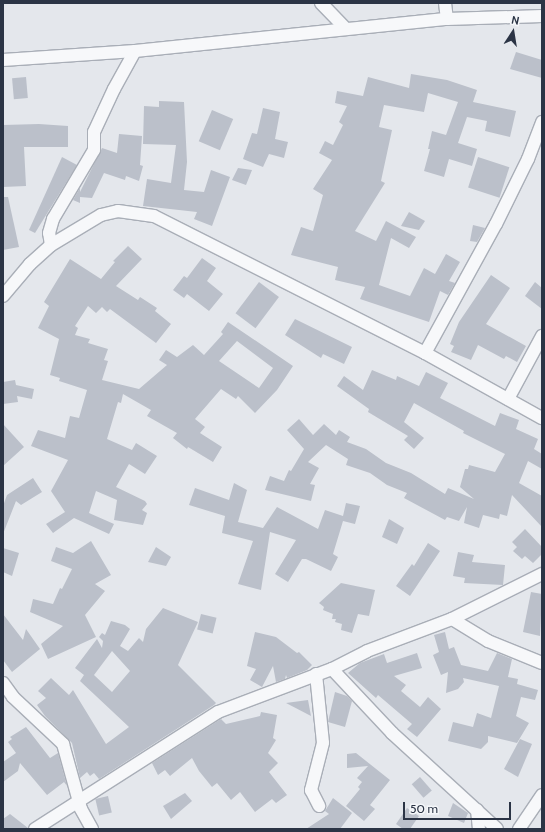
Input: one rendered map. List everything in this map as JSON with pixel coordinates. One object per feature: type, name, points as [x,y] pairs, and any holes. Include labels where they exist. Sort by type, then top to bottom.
[{"type":"street","points":[[322,3],[346,29]]},
{"type":"street","points":[[445,3],[447,19]]},
{"type":"street","points":[[3,60],[135,51],[447,19],[542,16]]},
{"type":"street","points":[[51,245],[49,233],[53,220],[94,150],[94,132],[114,89],[135,51]]},
{"type":"street","points":[[425,353],[499,217],[528,158],[542,122]]},
{"type":"street","points":[[3,296],[30,264],[51,245],[101,215],[118,211],[154,216],[425,353],[542,418]]},
{"type":"street","points":[[508,399],[542,336]]},
{"type":"street","points":[[35,829],[218,712],[332,669],[367,651],[452,619],[542,574]]},
{"type":"street","points":[[452,619],[488,640],[542,663]]},
{"type":"street","points":[[332,669],[392,733],[497,829]]},
{"type":"street","points":[[316,674],[323,743],[311,790],[319,806]]},
{"type":"street","points":[[3,682],[13,697],[63,744],[80,799],[81,809],[92,829]]},
{"type":"street","points":[[519,829],[542,795]]},
{"type":"street","points":[[477,810],[479,829]]},
{"type":"building","points":[[516,52],[542,60],[542,78],[510,69]]},
{"type":"building","points":[[411,74],[447,80],[477,90],[473,102],[516,111],[510,137],[485,131],[487,121],[467,117],[458,143],[477,149],[472,166],[449,159],[444,177],[424,171],[430,149],[428,149],[432,131],[446,135],[458,102],[428,93],[424,112],[384,105],[379,127],[392,130],[381,181],[385,183],[355,231],[376,241],[386,221],[416,237],[409,248],[391,238],[379,285],[410,296],[424,268],[435,274],[446,254],[460,262],[449,281],[455,283],[448,295],[440,291],[429,322],[360,299],[365,287],[335,280],[338,267],[291,255],[301,227],[313,231],[323,195],[313,189],[332,160],[319,153],[325,141],[333,145],[343,125],[339,122],[347,106],[335,103],[337,91],[363,96],[368,77],[409,88]]},
{"type":"building","points":[[26,77],[28,98],[14,99],[12,78]]},
{"type":"building","points":[[159,101],[184,102],[187,162],[184,190],[204,192],[211,170],[230,177],[212,226],[194,219],[197,212],[143,206],[147,179],[171,183],[176,145],[143,144],[144,106],[159,107]]},
{"type":"building","points":[[263,108],[280,112],[275,139],[288,142],[284,158],[269,154],[263,167],[243,159],[252,133],[257,134]]},
{"type":"building","points":[[212,110],[233,119],[220,150],[199,141]]},
{"type":"building","points":[[39,124],[68,126],[68,147],[24,147],[26,186],[3,187],[3,125]]},
{"type":"building","points":[[119,134],[142,136],[140,165],[143,166],[139,181],[126,176],[125,180],[104,173],[92,198],[80,197],[80,203],[73,200],[80,188],[80,192],[102,148],[117,153]]},
{"type":"building","points":[[62,157],[77,165],[35,233],[29,230]]},
{"type":"building","points":[[478,157],[509,167],[499,198],[468,187]]},
{"type":"building","points":[[238,168],[252,170],[246,185],[232,180]]},
{"type":"building","points":[[3,197],[8,197],[19,247],[3,250]]},
{"type":"building","points":[[409,212],[425,221],[419,230],[401,226]]},
{"type":"building","points":[[473,225],[485,228],[477,242],[470,241]]},
{"type":"building","points":[[128,246],[142,259],[116,286],[138,300],[140,297],[157,308],[155,311],[171,324],[156,343],[110,309],[107,312],[102,307],[96,313],[88,306],[75,326],[78,328],[75,335],[90,339],[88,343],[108,349],[104,360],[108,361],[102,380],[139,389],[167,365],[159,360],[166,350],[177,357],[193,345],[204,355],[223,334],[221,332],[228,322],[293,366],[277,390],[255,413],[238,396],[236,399],[221,389],[195,419],[205,427],[200,433],[222,447],[213,462],[188,447],[187,449],[173,438],[177,433],[147,416],[151,410],[123,394],[121,403],[118,402],[107,439],[132,450],[136,443],[157,456],[145,474],[129,464],[116,487],[145,501],[147,504],[142,510],[147,513],[143,525],[114,520],[117,500],[96,491],[89,513],[114,524],[109,534],[74,518],[53,533],[46,524],[65,512],[51,491],[68,460],[31,446],[38,430],[65,438],[70,416],[79,418],[87,390],[59,381],[60,378],[50,375],[59,339],[38,328],[49,306],[44,302],[70,259],[101,279],[115,262],[113,261]],"holes":[[[237,341],[273,368],[259,388],[219,361]]]},
{"type":"building","points":[[202,258],[216,268],[207,281],[223,294],[209,311],[187,294],[184,298],[173,290],[184,276],[187,278]]},
{"type":"building","points":[[491,275],[510,288],[486,324],[526,346],[517,362],[506,356],[504,359],[478,345],[471,360],[451,352],[454,346],[450,344],[459,322]]},
{"type":"building","points":[[259,282],[279,297],[255,328],[236,313]]},
{"type":"building","points":[[535,282],[542,288],[542,309],[525,296]]},
{"type":"building","points":[[295,319],[352,347],[344,364],[323,354],[321,358],[285,335]]},
{"type":"building","points":[[372,370],[396,380],[397,376],[419,386],[426,372],[448,383],[440,398],[495,426],[500,413],[519,420],[516,429],[538,439],[534,449],[542,454],[542,469],[528,461],[519,483],[542,496],[542,527],[512,495],[507,516],[500,514],[499,519],[483,515],[479,528],[464,523],[467,507],[459,521],[447,517],[445,520],[404,498],[407,493],[387,485],[370,473],[346,465],[348,459],[326,445],[308,462],[319,468],[310,484],[315,485],[311,501],[265,490],[270,476],[284,481],[289,470],[291,471],[304,449],[287,430],[299,419],[313,435],[324,424],[336,435],[339,430],[350,437],[347,442],[366,449],[386,463],[411,473],[445,494],[448,488],[474,499],[460,487],[465,469],[468,469],[469,465],[495,472],[505,454],[463,433],[464,431],[414,403],[404,422],[424,438],[414,449],[404,440],[408,436],[368,412],[369,409],[337,386],[344,376],[363,390]]},
{"type":"building","points":[[15,380],[16,385],[34,389],[32,399],[17,396],[18,402],[3,404],[3,382]]},
{"type":"building","points":[[3,424],[24,447],[3,466]]},
{"type":"building","points":[[33,478],[42,492],[21,505],[16,501],[3,534],[3,506],[7,495]]},
{"type":"building","points":[[234,483],[247,490],[238,522],[263,528],[277,507],[318,529],[325,510],[343,516],[346,503],[360,506],[355,524],[343,521],[333,554],[338,557],[331,571],[306,559],[302,559],[288,582],[275,574],[296,540],[270,532],[261,590],[238,584],[253,541],[222,533],[225,516],[189,505],[195,488],[229,500]]},
{"type":"building","points":[[389,519],[404,528],[397,544],[382,537]]},
{"type":"building","points":[[525,529],[542,547],[542,554],[533,563],[525,556],[522,559],[513,551],[517,547],[512,542]]},
{"type":"building","points":[[91,541],[111,575],[95,584],[105,591],[85,615],[96,637],[48,659],[41,644],[63,626],[30,612],[33,599],[53,604],[60,588],[62,589],[72,569],[51,561],[56,547],[73,553]]},
{"type":"building","points":[[428,543],[440,551],[410,596],[396,586],[412,564],[414,566]]},
{"type":"building","points":[[156,547],[171,557],[166,566],[148,562]]},
{"type":"building","points":[[3,548],[19,553],[12,576],[3,572]]},
{"type":"building","points":[[458,552],[474,555],[472,562],[505,565],[503,585],[464,583],[465,578],[453,576]]},
{"type":"building","points":[[341,583],[375,590],[369,616],[358,614],[352,633],[341,630],[342,624],[335,622],[336,619],[332,619],[333,614],[323,610],[324,607],[319,603]]},
{"type":"building","points":[[531,592],[542,594],[540,636],[523,632]]},
{"type":"building","points":[[163,608],[198,622],[178,665],[216,703],[99,779],[94,773],[90,776],[87,772],[80,778],[72,743],[45,716],[37,705],[46,698],[38,691],[51,678],[69,695],[73,690],[106,744],[129,727],[80,681],[84,675],[75,668],[97,639],[102,648],[103,641],[99,637],[102,633],[105,635],[111,621],[125,625],[130,629],[120,646],[128,651],[139,638],[143,642],[146,629]],"holes":[[[112,651],[130,671],[112,692],[94,675]]]},
{"type":"building","points":[[3,614],[23,640],[26,629],[40,649],[12,672],[3,660]]},
{"type":"building","points":[[201,614],[217,618],[213,633],[197,630]]},
{"type":"building","points":[[255,632],[276,637],[297,653],[299,652],[312,665],[307,670],[287,678],[286,675],[285,679],[276,682],[273,666],[262,687],[250,680],[256,669],[247,666]]},
{"type":"building","points":[[445,632],[449,649],[454,647],[461,665],[488,671],[497,653],[512,659],[508,677],[518,679],[517,684],[538,690],[535,700],[521,697],[516,716],[529,723],[517,743],[488,736],[488,742],[481,749],[448,741],[453,722],[473,727],[477,713],[491,718],[499,686],[463,678],[464,682],[458,689],[446,693],[448,672],[441,675],[433,655],[439,652],[434,635]]},
{"type":"building","points":[[417,653],[422,668],[394,676],[406,685],[401,691],[420,707],[428,697],[441,709],[417,737],[407,729],[412,724],[378,695],[376,698],[348,673],[360,663],[384,654],[387,663]]},
{"type":"building","points":[[335,692],[347,696],[352,701],[345,727],[328,722]]},
{"type":"building","points":[[308,700],[311,716],[286,703]]},
{"type":"building","points":[[261,712],[277,715],[273,738],[276,740],[268,753],[278,763],[269,772],[287,795],[276,803],[272,799],[255,812],[240,792],[231,800],[217,783],[212,787],[199,771],[192,758],[170,776],[165,770],[158,775],[152,763],[221,719],[226,724],[260,716]]},
{"type":"building","points":[[26,727],[50,758],[58,753],[67,786],[64,782],[47,795],[20,763],[18,771],[3,782],[3,762],[16,753],[8,742],[12,739],[10,737]]},
{"type":"building","points":[[520,739],[532,744],[518,777],[504,769]]},
{"type":"building","points":[[356,753],[390,780],[370,805],[375,809],[364,821],[346,806],[360,789],[358,787],[362,782],[357,778],[368,766],[347,768],[347,754]]},
{"type":"building","points":[[420,777],[432,791],[424,798],[412,784]]},
{"type":"building","points":[[185,793],[192,801],[171,819],[163,806]]},
{"type":"building","points":[[108,796],[112,813],[99,815],[95,799]]},
{"type":"building","points":[[333,798],[352,813],[340,829],[306,829],[329,814],[325,811]]},
{"type":"building","points":[[453,803],[468,813],[464,823],[448,816]]},
{"type":"building","points":[[407,808],[419,816],[410,829],[403,829],[396,824]]},
{"type":"building","points":[[10,814],[28,829],[3,829],[3,819]]}]
